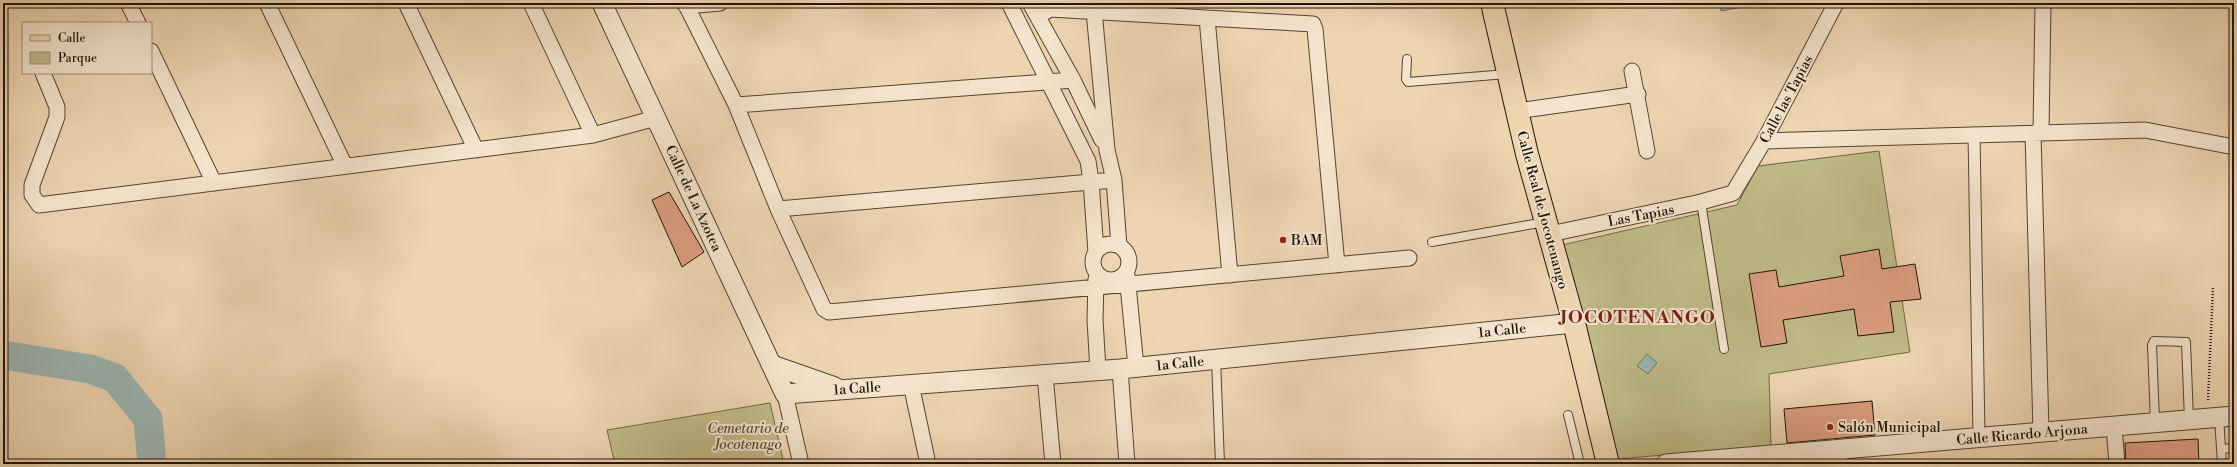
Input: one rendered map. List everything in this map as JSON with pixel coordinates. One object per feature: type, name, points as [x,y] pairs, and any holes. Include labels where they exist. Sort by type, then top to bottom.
[{"type":"main road","name":"Calle Real de Jocotenango","points":[[1492,3],[1510,74],[1517,111],[1574,323],[1608,464]]},
{"type":"street","points":[[128,3],[138,22]]},
{"type":"street","points":[[267,3],[345,166]]},
{"type":"street","points":[[406,3],[476,150]]},
{"type":"street","points":[[531,3],[593,135]]},
{"type":"street","name":"Calle de La Azotea","points":[[602,3],[785,394]]},
{"type":"street","points":[[720,3],[686,4],[736,106],[778,209],[824,309],[829,312],[1409,258]]},
{"type":"street","points":[[1009,3],[1088,161],[1091,181],[1096,252],[1093,262],[1096,272],[1095,288],[1098,370]]},
{"type":"street","points":[[1030,3],[1046,9],[1312,24],[1316,37],[1337,264]]},
{"type":"street","name":"Calle las Tapias","points":[[1733,193],[1764,141],[1836,3]]},
{"type":"street","points":[[2041,432],[2037,132],[2043,3]]},
{"type":"street","points":[[1046,9],[1074,80],[1107,150]]},
{"type":"street","points":[[1094,11],[1107,150],[1114,180],[1119,246],[1128,258],[1127,464]]},
{"type":"street","points":[[1207,18],[1230,275]]},
{"type":"street","points":[[152,53],[214,183]]},
{"type":"street","points":[[1632,71],[1638,94],[1647,151]]},
{"type":"street","points":[[43,74],[56,107],[56,117],[32,185],[32,195],[39,205],[593,135],[656,118]]},
{"type":"street","points":[[736,106],[1074,80]]},
{"type":"street","points":[[1517,111],[1638,94]]},
{"type":"street","points":[[1764,141],[1974,133],[2145,130],[2234,147]]},
{"type":"street","points":[[1974,133],[1979,437]]},
{"type":"street","points":[[778,209],[1114,180]]},
{"type":"street","name":"Las Tapias","points":[[1548,228],[1702,202],[1733,193]]},
{"type":"street","points":[[1096,252],[1109,244],[1119,246]]},
{"type":"street","points":[[1096,272],[1105,278],[1115,279],[1127,268]]},
{"type":"street","name":"1a Calle","points":[[785,394],[1128,368],[1574,323]]},
{"type":"street","points":[[772,365],[842,389]]},
{"type":"street","points":[[1045,375],[1053,464]]},
{"type":"street","points":[[911,384],[928,464]]},
{"type":"street","points":[[785,394],[800,464]]},
{"type":"street","name":"Calle Ricardo Arjona","points":[[1666,464],[1840,457],[1979,437],[2220,417]]},
{"type":"street","points":[[2114,426],[2117,464]]},
{"type":"lane","points":[[1407,59],[1406,80],[1408,82],[1510,74]]},
{"type":"lane","points":[[1702,202],[1724,349]]},
{"type":"lane","points":[[1432,242],[1548,228]]},
{"type":"lane","points":[[2155,422],[2152,345],[2154,342],[2186,342],[2189,420]]},
{"type":"lane","points":[[1216,359],[1220,464]]},
{"type":"lane","points":[[1568,415],[1580,464]]},
{"type":"lane","points":[[2220,417],[2222,464]]},
{"type":"lane","points":[[2221,449],[2234,448]]},
{"type":"path","points":[[2213,287],[2220,417]]},
{"type":"green space","points":[[1879,151],[1910,352],[1769,374],[1771,446],[1617,459],[1562,245],[1737,205],[1758,166]]},
{"type":"green space","name":"Cemetario de Jocotenago","points":[[770,403],[784,464],[615,464],[607,430]]},
{"type":"water","points":[[1720,3],[1759,3],[1759,4],[1721,11]]},
{"type":"water","points":[[1647,354],[1657,363],[1648,374],[1637,366]]},
{"type":"building","points":[[669,192],[704,252],[682,267],[652,200]]},
{"type":"building","points":[[1879,249],[1882,269],[1915,264],[1921,299],[1890,302],[1894,332],[1858,336],[1854,309],[1783,320],[1787,343],[1761,347],[1749,274],[1776,270],[1779,287],[1844,276],[1840,256]]},
{"type":"building","name":"Salón Municipal","points":[[1872,401],[1875,435],[1787,443],[1784,409]]},
{"type":"building","points":[[2198,439],[2199,464],[2126,464],[2125,443]]},
{"type":"waterway","points":[[3,355],[90,369],[115,378],[148,419],[152,464]]},
{"type":"place","name":"BAM","points":[[1283,240]]},
{"type":"place","name":"Salón Municipal","points":[[1830,427]]},
{"type":"district","name":"JOCOTENANGO","points":[[1638,317]]}]
